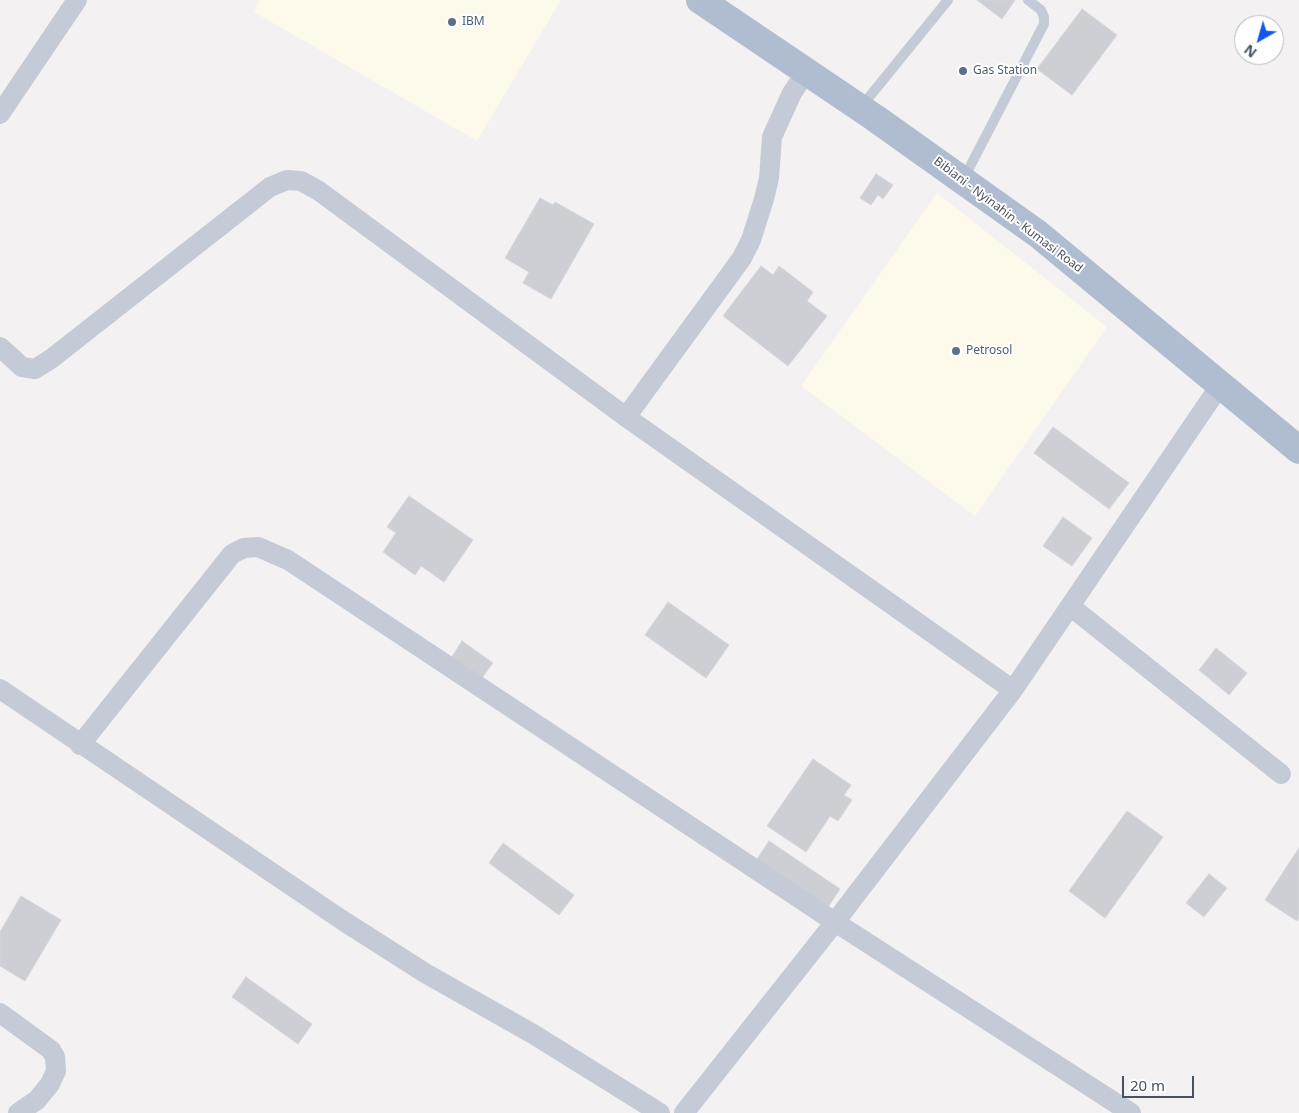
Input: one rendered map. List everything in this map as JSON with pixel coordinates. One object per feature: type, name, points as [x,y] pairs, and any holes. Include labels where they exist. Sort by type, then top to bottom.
[{"type":"main road","name":"Bibiani - Nyinahin - Kumasi Road","points":[[700,0],[861,108],[1038,234],[1299,450]]},
{"type":"street","points":[[0,114],[77,0]]},
{"type":"street","points":[[626,417],[742,258],[751,240],[764,199],[769,178],[772,137],[788,100],[806,72]]},
{"type":"street","points":[[0,347],[22,367],[35,369],[144,287],[270,187],[287,180],[301,182],[320,191],[626,417],[1013,690]]},
{"type":"street","points":[[684,1113],[835,922],[1013,690],[1221,384]]},
{"type":"street","points":[[80,745],[232,554],[244,548],[258,547],[288,560],[835,922],[1131,1113]]},
{"type":"street","points":[[1070,606],[1281,774]]},
{"type":"street","points":[[0,689],[80,745],[425,973],[533,1034],[660,1113]]},
{"type":"street","points":[[0,1013],[51,1050],[55,1057],[56,1071],[50,1084],[37,1100],[18,1113]]},
{"type":"lane","points":[[861,108],[948,0]]},
{"type":"lane","points":[[963,180],[1044,24],[1041,10],[1028,0]]},
{"type":"shaded area","points":[[259,0],[561,0],[477,141],[254,12]]},
{"type":"shaded area","points":[[937,193],[1107,327],[975,516],[801,386]]},
{"type":"building","points":[[977,0],[1015,0],[1002,19]]},
{"type":"building","points":[[1082,9],[1117,35],[1072,95],[1037,69]]},
{"type":"building","points":[[876,174],[893,185],[883,199],[878,195],[871,205],[860,198]]},
{"type":"building","points":[[540,198],[553,205],[555,202],[594,224],[551,299],[523,283],[529,272],[505,258]]},
{"type":"building","points":[[761,266],[773,275],[779,266],[813,292],[807,301],[827,316],[788,366],[723,316]]},
{"type":"building","points":[[1053,427],[1129,483],[1109,509],[1034,453]]},
{"type":"building","points":[[409,496],[473,540],[444,582],[421,566],[415,575],[383,552],[396,533],[387,527]]},
{"type":"building","points":[[1063,517],[1092,538],[1072,566],[1043,546]]},
{"type":"building","points":[[668,602],[729,645],[706,678],[645,635]]},
{"type":"building","points":[[462,641],[493,663],[481,679],[451,658]]},
{"type":"building","points":[[1216,648],[1247,673],[1229,695],[1199,670]]},
{"type":"building","points":[[813,759],[851,785],[844,795],[852,800],[838,821],[830,816],[806,852],[767,826]]},
{"type":"building","points":[[1127,811],[1163,837],[1105,918],[1069,891]]},
{"type":"building","points":[[769,841],[840,889],[826,910],[755,862]]},
{"type":"building","points":[[503,843],[574,895],[559,915],[489,863]]},
{"type":"building","points":[[1299,848],[1299,918],[1297,921],[1265,900]]},
{"type":"building","points":[[1209,874],[1227,888],[1204,917],[1186,903]]},
{"type":"building","points":[[21,896],[61,920],[25,981],[0,966],[0,932]]},
{"type":"building","points":[[246,977],[312,1024],[298,1044],[232,997]]},
{"type":"place","name":"IBM","points":[[452,22]]},
{"type":"place","name":"Gas Station","points":[[963,71]]},
{"type":"place","name":"Petrosol","points":[[956,351]]}]
